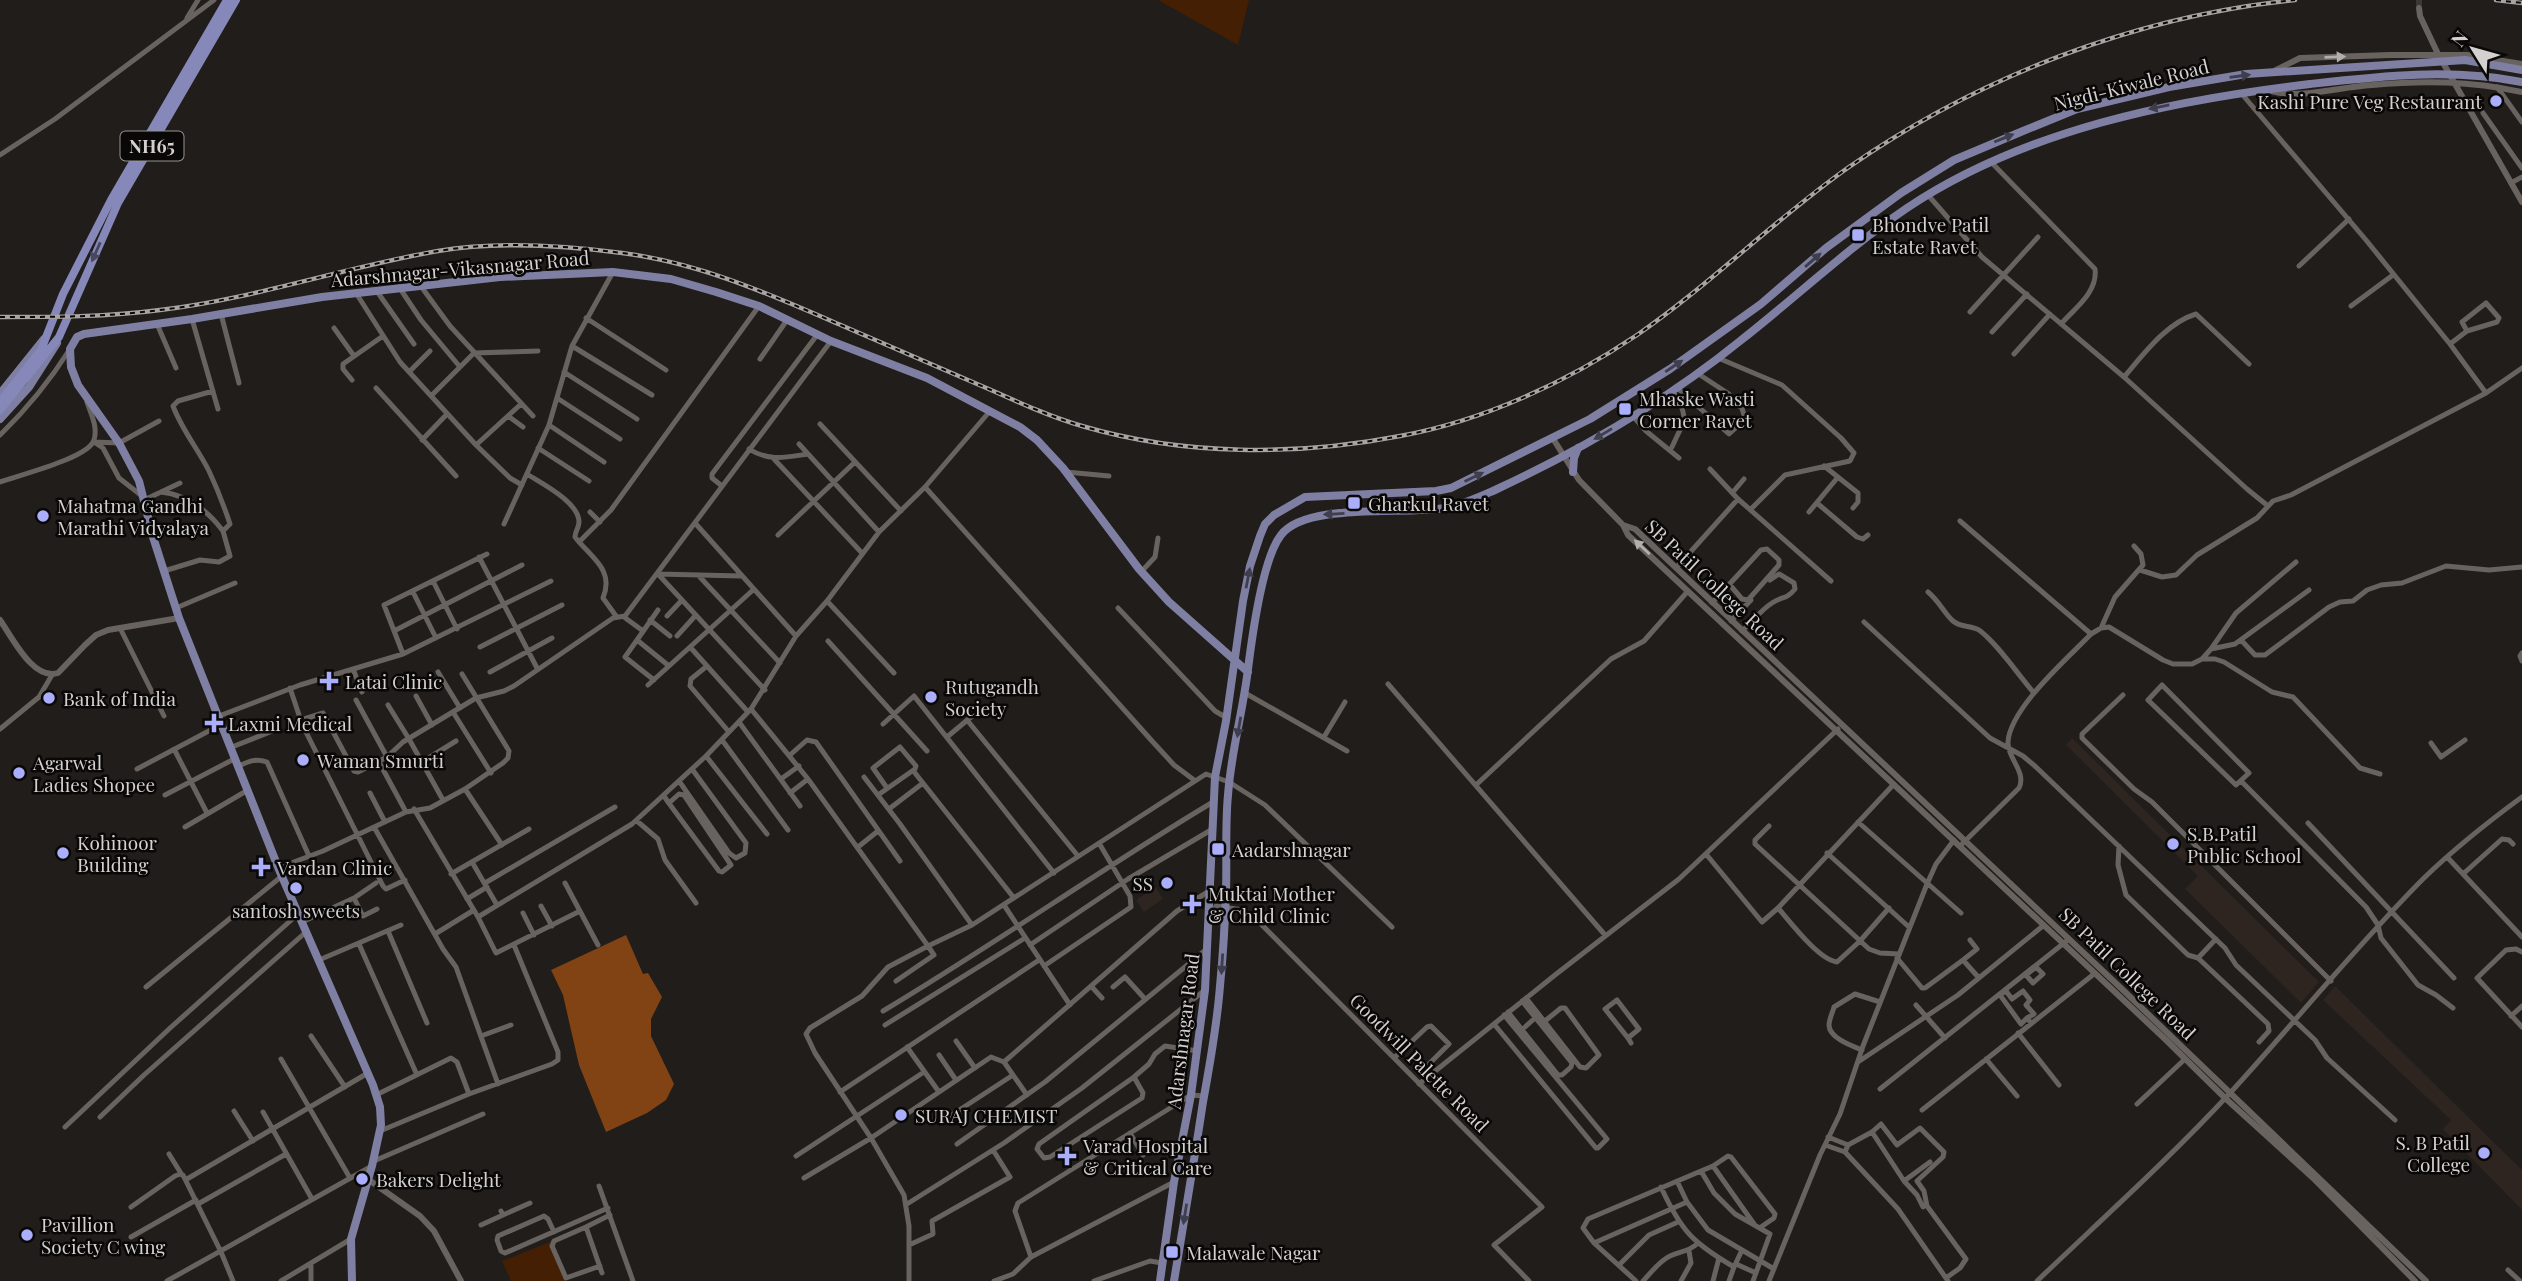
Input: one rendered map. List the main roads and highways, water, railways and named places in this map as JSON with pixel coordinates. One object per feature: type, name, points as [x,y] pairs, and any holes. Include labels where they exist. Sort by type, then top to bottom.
[{"type":"highway","name":"NH65","points":[[0,410],[44,352],[46,336],[91,238],[148,134],[227,0]]},
{"type":"highway","name":"NH65","points":[[0,401],[59,337],[118,203],[236,0]]},
{"type":"main road","name":"Nigdi-Kiwale Road","points":[[1234,660],[1250,566],[1265,524],[1274,515],[1305,497],[1451,488],[1590,419],[1670,369],[1761,304],[1878,208],[1925,177],[1981,148],[2077,110],[2169,87],[2246,74],[2465,60],[2522,70]]},
{"type":"main road","name":"Nigdi-Kiwale Road","points":[[1563,456],[1633,416],[1718,358],[1872,233],[1950,182],[1992,163],[2083,128],[2151,108],[2266,89],[2372,77],[2438,73],[2475,74],[2522,82]]},
{"type":"main road","name":"Adarshnagar-Vikasnagar Road","points":[[352,1281],[351,1239],[369,1180],[380,1130],[381,1115],[376,1095],[280,872],[179,618],[139,481],[119,443],[86,399],[74,377],[70,349],[77,337],[399,287],[570,273],[613,272],[671,279],[759,306],[831,341],[927,377],[1020,427],[1037,440],[1066,472],[1141,572],[1184,616],[1248,671]]},
{"type":"main road","points":[[0,394],[46,336]]},
{"type":"main road","points":[[0,419],[29,387],[53,352],[59,337]]},
{"type":"main road","points":[[1573,472],[1578,448]]},
{"type":"main road","name":"Adarshnagar Road","points":[[1174,1281],[1220,991],[1229,782],[1257,612],[1273,550],[1284,531],[1311,516],[1450,508],[1491,492],[1563,456]]},
{"type":"main road","name":"Adarshnagar Road","points":[[1160,1281],[1174,1182],[1198,1051],[1209,947],[1211,830],[1215,777],[1227,718],[1234,660]]},
{"type":"tunnel","points":[[2419,0],[2419,8]]},
{"type":"railway","points":[[0,317],[100,315],[195,305],[403,258],[461,248],[507,245],[576,248],[651,258],[708,272],[789,303],[1036,410],[1121,436],[1200,448],[1241,450],[1281,450],[1361,443],[1431,429],[1493,410],[1582,368],[1637,335],[1664,315],[1849,167],[1899,134],[2006,78],[2062,55],[2177,20],[2295,0]]},
{"type":"railway","points":[[2496,0],[2522,3]]},
{"type":"place","name":"Kashi Pure Veg Restaurant","points":[[2496,101]]},
{"type":"place","name":"Bhondve Patil Estate Ravet","points":[[1858,235]]},
{"type":"place","name":"Mhaske Wasti Corner Ravet","points":[[1625,409]]},
{"type":"place","name":"Gharkul Ravet","points":[[1354,503]]},
{"type":"place","name":"Mahatma Gandhi Marathi Vidyalaya","points":[[43,516]]},
{"type":"place","name":"Latai Clinic","points":[[329,681]]},
{"type":"place","name":"Rutugandh Society","points":[[931,697]]},
{"type":"place","name":"Bank of India","points":[[49,698]]},
{"type":"place","name":"Laxmi Medical","points":[[214,723]]},
{"type":"place","name":"Waman Smurti","points":[[303,760]]},
{"type":"place","name":"Agarwal Ladies Shopee","points":[[19,773]]},
{"type":"place","name":"S.B.Patil Public School","points":[[2173,844]]},
{"type":"place","name":"Aadarshnagar","points":[[1218,849]]},
{"type":"place","name":"Kohinoor Building","points":[[63,853]]},
{"type":"place","name":"Vardan Clinic","points":[[261,867]]},
{"type":"place","name":"SS","points":[[1167,883]]},
{"type":"place","name":"santosh sweets","points":[[296,888]]},
{"type":"place","name":"Muktai Mother & Child Clinic","points":[[1192,904]]},
{"type":"place","name":"SURAJ CHEMIST","points":[[901,1115]]},
{"type":"place","name":"S. B Patil College","points":[[2484,1153]]},
{"type":"place","name":"Varad Hospital & Critical Care","points":[[1067,1156]]},
{"type":"place","name":"Bakers Delight","points":[[362,1179]]},
{"type":"place","name":"Pavillion Society C wing","points":[[27,1235]]},
{"type":"place","name":"Malawale Nagar","points":[[1172,1252]]}]
